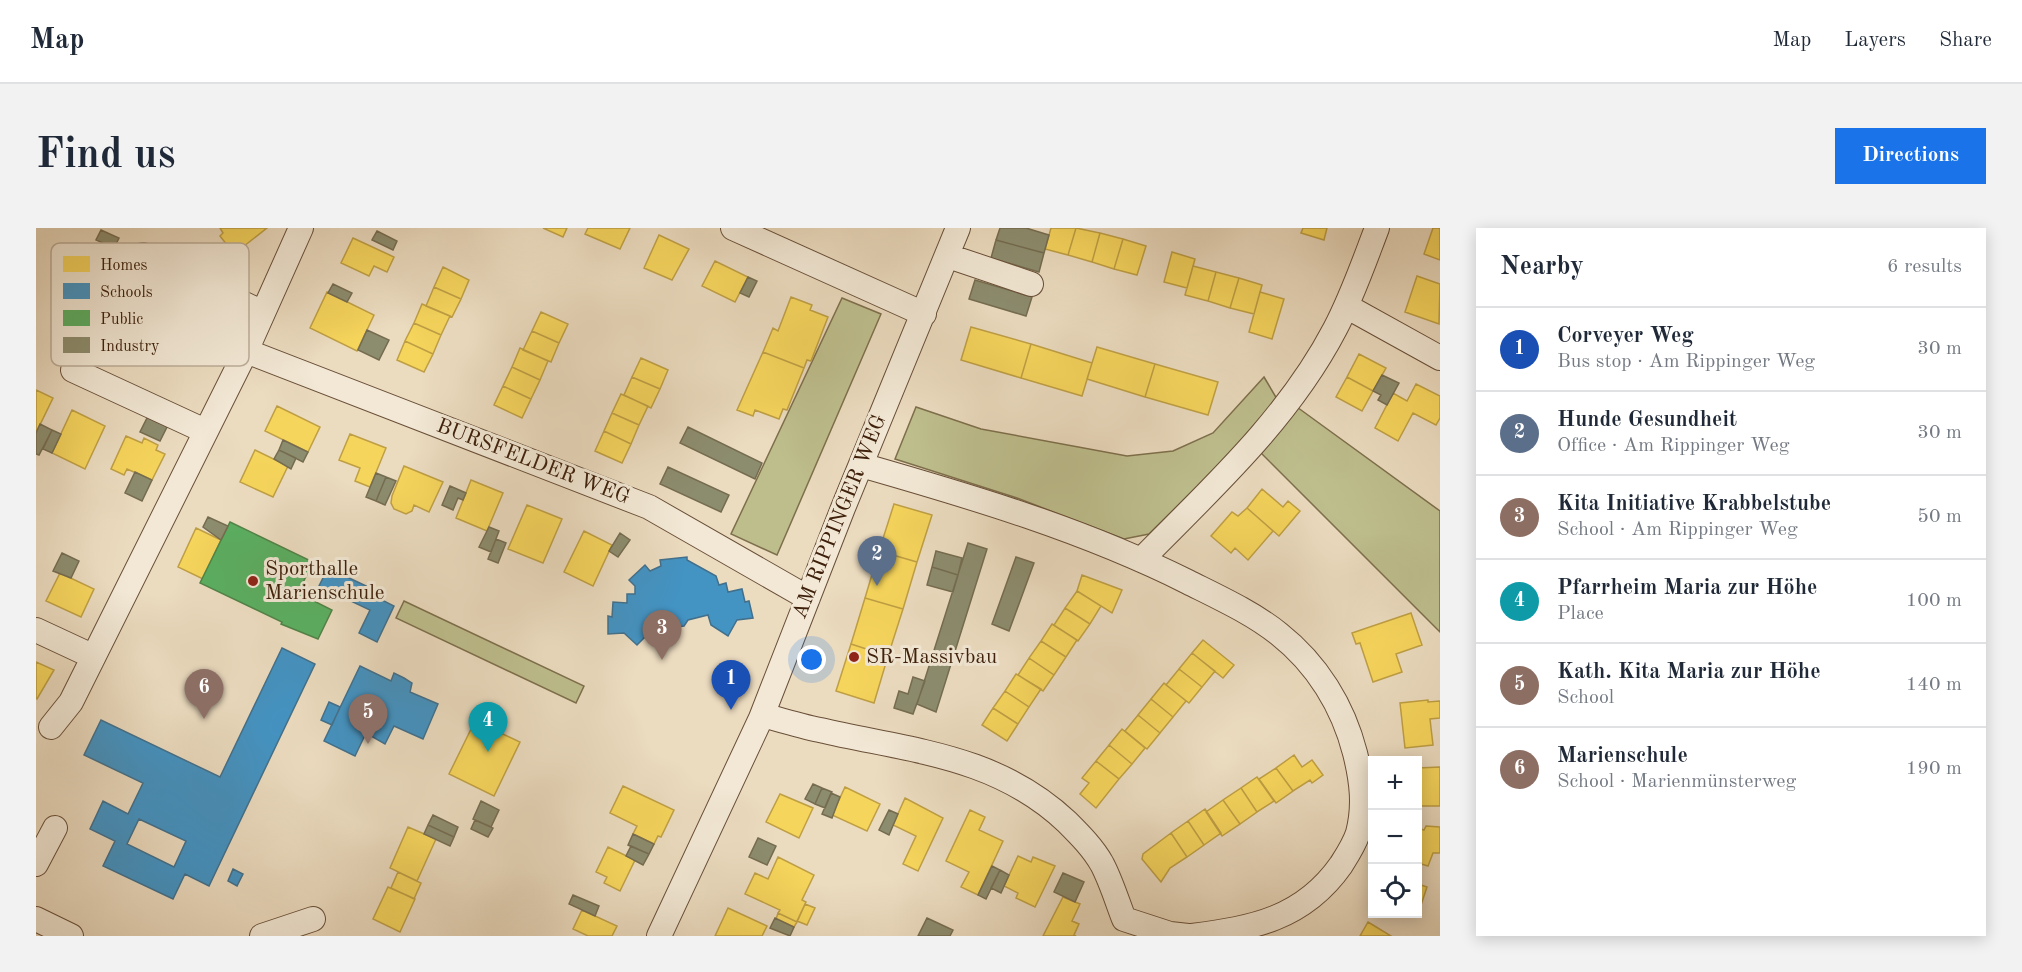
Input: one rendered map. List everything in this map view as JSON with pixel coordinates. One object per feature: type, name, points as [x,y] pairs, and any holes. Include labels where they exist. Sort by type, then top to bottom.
[{"type":"street","points":[[249,344],[301,228]]},
{"type":"street","points":[[733,228],[924,314]]},
{"type":"street","name":"AM RIPPINGER WEG","points":[[659,936],[763,715],[861,465],[958,228]]},
{"type":"street","points":[[1142,559],[1252,448],[1300,383],[1335,330],[1377,228]]},
{"type":"street","points":[[948,256],[1031,284]]},
{"type":"street","points":[[249,306],[263,313]]},
{"type":"street","points":[[1346,306],[1440,358]]},
{"type":"street","name":"BURSFELDER WEG","points":[[249,352],[649,507],[808,598]]},
{"type":"street","points":[[51,727],[71,702],[238,366]]},
{"type":"street","points":[[73,370],[206,430]]},
{"type":"street","points":[[763,715],[820,731],[877,740],[949,758],[1007,778],[1047,803],[1084,838],[1102,864],[1122,927],[1190,936],[1244,929],[1305,904],[1333,876],[1355,844],[1364,810],[1360,772],[1349,731],[1331,693],[1300,654],[1278,633],[1213,594],[1142,559],[1014,511],[861,465]]},
{"type":"street","points":[[36,630],[92,656]]},
{"type":"street","points":[[36,864],[55,828]]},
{"type":"street","points":[[36,919],[68,935]]},
{"type":"street","points":[[262,936],[313,919]]},
{"type":"green space","points":[[842,298],[881,314],[777,555],[731,534]]},
{"type":"green space","points":[[1264,377],[1277,399],[1244,440],[1149,534],[1124,539],[1017,498],[895,459],[916,407],[981,429],[1127,456],[1173,451],[1213,433]]},
{"type":"green space","points":[[1290,402],[1440,511],[1440,632],[1258,450]]},
{"type":"green space","points":[[404,601],[584,686],[576,703],[396,618]]},
{"type":"building: Homes","points":[[220,228],[267,228],[248,243],[225,243],[220,236],[223,233]]},
{"type":"building: Homes","points":[[543,228],[567,228],[563,237]]},
{"type":"building: Homes","points":[[588,228],[630,228],[620,249],[585,234]]},
{"type":"building: Homes","points":[[1051,228],[1076,228],[1068,255],[1045,249]]},
{"type":"building: Homes","points":[[1076,228],[1100,233],[1092,262],[1068,255]]},
{"type":"building: Homes","points":[[1303,228],[1327,228],[1324,240],[1301,233]]},
{"type":"building: Homes","points":[[1433,228],[1440,228],[1440,260],[1424,254]]},
{"type":"building: Homes","points":[[1100,233],[1123,239],[1114,269],[1092,262]]},
{"type":"building: Homes","points":[[659,235],[689,249],[672,280],[644,268]]},
{"type":"building: Homes","points":[[353,238],[394,257],[387,272],[374,266],[369,276],[341,263]]},
{"type":"building: Homes","points":[[1123,239],[1146,246],[1137,275],[1114,269]]},
{"type":"building: Homes","points":[[1172,252],[1195,259],[1187,288],[1164,282]]},
{"type":"building: Homes","points":[[715,261],[748,277],[735,302],[702,286]]},
{"type":"building: Homes","points":[[1193,266],[1216,272],[1208,301],[1185,295]]},
{"type":"building: Homes","points":[[443,267],[469,280],[461,299],[434,287]]},
{"type":"building: Homes","points":[[1216,272],[1239,278],[1230,308],[1208,301]]},
{"type":"building: Homes","points":[[1417,276],[1440,284],[1439,324],[1405,312]]},
{"type":"building: Homes","points":[[1239,278],[1262,285],[1254,314],[1230,308]]},
{"type":"building: Homes","points":[[434,287],[461,299],[452,317],[426,306]]},
{"type":"building: Homes","points":[[327,292],[374,315],[357,351],[310,328]]},
{"type":"building: Homes","points":[[1260,292],[1284,299],[1272,339],[1249,332]]},
{"type":"building: Homes","points":[[791,297],[812,305],[810,310],[828,317],[811,361],[807,360],[804,368],[763,352],[773,328],[778,331]]},
{"type":"building: Homes","points":[[422,304],[450,316],[441,335],[414,323]]},
{"type":"building: Homes","points":[[541,312],[568,324],[559,343],[532,331]]},
{"type":"building: Homes","points":[[414,323],[441,335],[433,354],[405,341]]},
{"type":"building: Homes","points":[[971,327],[1031,344],[1021,378],[961,360]]},
{"type":"building: Homes","points":[[532,331],[559,343],[551,362],[523,350]]},
{"type":"building: Homes","points":[[405,341],[433,354],[424,372],[397,360]]},
{"type":"building: Homes","points":[[1031,344],[1092,363],[1082,396],[1021,378]]},
{"type":"building: Homes","points":[[1097,347],[1155,364],[1145,397],[1087,379]]},
{"type":"building: Homes","points":[[520,348],[548,361],[540,380],[512,367]]},
{"type":"building: Homes","points":[[763,352],[804,368],[787,410],[783,409],[779,419],[755,410],[753,416],[737,410]]},
{"type":"building: Homes","points":[[1359,354],[1386,368],[1373,391],[1347,377]]},
{"type":"building: Homes","points":[[641,358],[668,370],[660,389],[632,377]]},
{"type":"building: Homes","points":[[1155,364],[1218,382],[1208,415],[1145,397]]},
{"type":"building: Homes","points":[[512,367],[540,380],[531,399],[503,386]]},
{"type":"building: Homes","points":[[632,377],[660,389],[651,408],[624,395]]},
{"type":"building: Homes","points":[[1347,377],[1373,391],[1362,411],[1336,397]]},
{"type":"building: Homes","points":[[1416,384],[1440,396],[1440,418],[1436,425],[1413,413],[1398,441],[1375,428],[1393,393],[1407,401]]},
{"type":"building: Homes","points":[[503,386],[531,399],[522,418],[494,405]]},
{"type":"building: Homes","points":[[36,390],[53,398],[36,433]]},
{"type":"building: Homes","points":[[621,394],[648,406],[639,425],[612,413]]},
{"type":"building: Homes","points":[[277,406],[320,427],[308,452],[265,431]]},
{"type":"building: Homes","points":[[72,410],[105,426],[85,469],[52,453]]},
{"type":"building: Homes","points":[[612,413],[639,425],[631,444],[604,431]]},
{"type":"building: Homes","points":[[604,431],[631,444],[622,463],[595,451]]},
{"type":"building: Homes","points":[[350,434],[386,448],[370,487],[355,481],[360,468],[339,460]]},
{"type":"building: Homes","points":[[126,436],[142,443],[144,438],[158,445],[156,450],[165,454],[152,480],[127,469],[124,475],[111,469]]},
{"type":"building: Homes","points":[[255,450],[288,466],[273,497],[240,482]]},
{"type":"building: Homes","points":[[404,466],[443,482],[429,512],[414,505],[412,511],[406,514],[394,509],[391,503],[392,496]]},
{"type":"building: Homes","points":[[471,480],[503,493],[487,531],[456,518]]},
{"type":"building: Homes","points":[[1262,489],[1283,507],[1288,501],[1300,511],[1279,536],[1247,508]]},
{"type":"building: Homes","points":[[894,504],[932,515],[917,562],[879,551]]},
{"type":"building: Homes","points":[[527,505],[562,519],[543,563],[508,549]]},
{"type":"building: Homes","points":[[1247,508],[1273,531],[1248,560],[1235,548],[1231,553],[1211,536],[1232,512],[1238,516]]},
{"type":"building: Homes","points":[[196,528],[221,540],[203,579],[178,567]]},
{"type":"building: Homes","points":[[584,531],[612,545],[593,586],[564,572]]},
{"type":"building: Homes","points":[[879,551],[917,562],[903,609],[865,598]]},
{"type":"building: Homes","points":[[60,573],[94,589],[81,617],[46,601]]},
{"type":"building: Homes","points":[[1082,575],[1122,590],[1112,613],[1077,591]]},
{"type":"building: Homes","points":[[1077,591],[1101,606],[1090,624],[1065,608]]},
{"type":"building: Homes","points":[[865,598],[903,609],[888,656],[851,644]]},
{"type":"building: Homes","points":[[1065,608],[1090,624],[1078,641],[1054,625]]},
{"type":"building: Homes","points":[[1411,613],[1422,645],[1396,654],[1402,672],[1373,682],[1360,643],[1356,644],[1352,633]]},
{"type":"building: Homes","points":[[1052,624],[1077,640],[1066,657],[1041,641]]},
{"type":"building: Homes","points":[[1203,640],[1234,665],[1223,678],[1192,653]]},
{"type":"building: Homes","points":[[1041,641],[1066,657],[1054,675],[1029,658]]},
{"type":"building: Homes","points":[[851,644],[888,656],[874,703],[836,691]]},
{"type":"building: Homes","points":[[1192,653],[1215,671],[1202,687],[1179,669]]},
{"type":"building: Homes","points":[[1029,658],[1054,675],[1043,691],[1018,675]]},
{"type":"building: Homes","points":[[36,662],[54,670],[37,699],[36,698]]},
{"type":"building: Homes","points":[[1179,669],[1202,687],[1189,703],[1166,685]]},
{"type":"building: Homes","points":[[1016,674],[1041,689],[1029,707],[1005,691]]},
{"type":"building: Homes","points":[[1164,683],[1186,701],[1173,717],[1151,699]]},
{"type":"building: Homes","points":[[1005,691],[1029,707],[1018,724],[993,708]]},
{"type":"building: Homes","points":[[1151,699],[1173,717],[1160,733],[1138,715]]},
{"type":"building: Homes","points":[[1428,700],[1428,702],[1440,701],[1440,718],[1430,719],[1433,745],[1405,748],[1400,703]]},
{"type":"building: Homes","points":[[993,708],[1018,724],[1007,741],[982,725]]},
{"type":"building: Homes","points":[[1138,715],[1160,733],[1147,749],[1125,731]]},
{"type":"building: Homes","points":[[475,721],[520,742],[494,796],[449,774]]},
{"type":"building: Homes","points":[[1122,729],[1145,748],[1132,764],[1109,745]]},
{"type":"building: Homes","points":[[1109,745],[1132,764],[1119,779],[1096,761]]},
{"type":"building: Homes","points":[[1294,755],[1302,767],[1312,760],[1323,775],[1312,783],[1310,780],[1293,791],[1276,768]]},
{"type":"building: Homes","points":[[1096,761],[1119,779],[1096,808],[1080,794],[1089,783],[1082,778]]},
{"type":"building: Homes","points":[[1440,767],[1440,806],[1422,806],[1422,768]]},
{"type":"building: Homes","points":[[1276,768],[1293,791],[1276,803],[1259,779]]},
{"type":"building: Homes","points":[[1257,777],[1274,801],[1257,812],[1241,788]]},
{"type":"building: Homes","points":[[623,786],[674,810],[661,837],[658,836],[654,844],[633,834],[637,826],[610,813]]},
{"type":"building: Homes","points":[[845,787],[880,804],[867,831],[832,815]]},
{"type":"building: Homes","points":[[1241,788],[1257,812],[1240,824],[1223,800]]},
{"type":"building: Homes","points":[[780,794],[813,808],[799,838],[766,822]]},
{"type":"building: Homes","points":[[905,798],[943,818],[918,871],[903,864],[916,836],[893,825]]},
{"type":"building: Homes","points":[[1223,800],[1240,824],[1222,836],[1206,812]]},
{"type":"building: Homes","points":[[1205,809],[1221,833],[1204,845],[1188,821]]},
{"type":"building: Homes","points":[[970,810],[985,817],[979,830],[1003,841],[978,895],[961,887],[969,872],[946,861]]},
{"type":"building: Homes","points":[[1188,821],[1204,845],[1187,857],[1171,833]]},
{"type":"building: Homes","points":[[1426,826],[1440,827],[1440,853],[1433,853],[1428,866],[1422,864],[1422,829]]},
{"type":"building: Homes","points":[[408,827],[436,839],[417,881],[390,868]]},
{"type":"building: Homes","points":[[1171,833],[1187,857],[1170,868],[1161,882],[1142,859],[1143,854]]},
{"type":"building: Homes","points":[[608,847],[635,860],[620,891],[604,883],[607,877],[596,872]]},
{"type":"building: Homes","points":[[1018,856],[1031,862],[1033,857],[1055,866],[1035,907],[1016,898],[1018,893],[1004,886]]},
{"type":"building: Homes","points":[[778,857],[814,875],[802,900],[806,902],[797,922],[778,913],[780,910],[745,894],[755,873],[768,879]]},
{"type":"building: Homes","points":[[398,872],[421,883],[414,899],[391,888]]},
{"type":"building: Homes","points":[[1422,885],[1427,887],[1422,902]]},
{"type":"building: Homes","points":[[388,887],[415,899],[400,932],[373,919]]},
{"type":"building: Homes","points":[[1063,897],[1080,904],[1072,921],[1079,924],[1074,935],[1076,936],[1043,936]]},
{"type":"building: Homes","points":[[805,904],[815,908],[807,925],[797,921]]},
{"type":"building: Homes","points":[[728,908],[767,926],[762,936],[715,936]]},
{"type":"building: Homes","points":[[582,910],[617,926],[612,936],[588,936],[573,929]]},
{"type":"building: Homes","points":[[778,913],[797,922],[794,927],[776,919]]},
{"type":"building: Homes","points":[[1368,922],[1391,936],[1360,936]]},
{"type":"building: Schools","points":[[687,557],[687,560],[716,576],[719,585],[726,583],[728,592],[742,589],[745,602],[749,601],[753,618],[737,620],[728,636],[711,625],[708,615],[688,620],[684,626],[677,627],[672,622],[651,622],[651,631],[637,645],[624,633],[608,634],[608,616],[612,617],[613,602],[627,603],[627,594],[635,594],[635,586],[629,580],[645,565],[650,571],[661,566],[660,560]]},
{"type":"building: Schools","points":[[328,568],[379,592],[376,597],[394,606],[377,642],[359,633],[370,610],[319,586]]},
{"type":"building: Schools","points":[[282,648],[315,664],[209,886],[185,874],[173,899],[103,866],[115,841],[90,829],[103,801],[128,814],[143,783],[84,755],[101,720],[220,777]],"holes":[[[139,819],[186,841],[174,867],[127,844]]]},
{"type":"building: Schools","points":[[360,666],[391,681],[394,673],[412,683],[410,692],[438,704],[423,739],[394,726],[385,744],[366,733],[355,756],[324,741]]},
{"type":"building: Schools","points":[[329,702],[340,707],[332,725],[321,720]]},
{"type":"building: Schools","points":[[233,869],[243,874],[237,886],[228,881]]},
{"type":"building: Public","name":"Sporthalle Marienschule","points":[[230,522],[313,562],[298,593],[332,610],[318,639],[281,624],[282,622],[200,583]]},
{"type":"building: Industry","points":[[1000,228],[1026,228],[1049,235],[1044,253],[996,240]]},
{"type":"building: Industry","points":[[101,230],[119,238],[116,243],[103,243],[96,240]]},
{"type":"building: Industry","points":[[377,231],[397,241],[393,250],[372,240]]},
{"type":"building: Industry","points":[[996,240],[1044,253],[1039,272],[991,258]]},
{"type":"building: Industry","points":[[748,277],[757,281],[749,297],[740,293]]},
{"type":"building: Industry","points":[[975,280],[1032,297],[1026,316],[969,299]]},
{"type":"building: Industry","points":[[333,284],[352,293],[347,302],[328,293]]},
{"type":"building: Industry","points":[[367,330],[389,340],[379,360],[358,350]]},
{"type":"building: Industry","points":[[1382,375],[1399,383],[1387,405],[1378,400],[1381,395],[1373,391]]},
{"type":"building: Industry","points":[[150,412],[170,421],[160,441],[140,432]]},
{"type":"building: Industry","points":[[40,424],[52,430],[39,455],[36,454],[36,433]]},
{"type":"building: Industry","points":[[688,427],[762,463],[755,479],[680,443]]},
{"type":"building: Industry","points":[[52,430],[61,434],[52,453],[43,449]]},
{"type":"building: Industry","points":[[283,440],[308,452],[303,462],[279,450]]},
{"type":"building: Industry","points":[[279,450],[296,458],[291,469],[274,459]]},
{"type":"building: Industry","points":[[668,467],[729,495],[721,512],[660,484]]},
{"type":"building: Industry","points":[[135,472],[152,480],[142,501],[125,493]]},
{"type":"building: Industry","points":[[376,473],[386,477],[376,501],[366,497]]},
{"type":"building: Industry","points":[[386,477],[396,481],[385,505],[376,501]]},
{"type":"building: Industry","points":[[450,486],[466,493],[463,500],[458,498],[453,510],[442,505]]},
{"type":"building: Industry","points":[[208,517],[228,526],[221,540],[203,527]]},
{"type":"building: Industry","points":[[489,527],[499,531],[491,552],[479,547]]},
{"type":"building: Industry","points":[[620,533],[630,540],[618,557],[609,551]]},
{"type":"building: Industry","points":[[496,539],[506,543],[498,563],[488,559]]},
{"type":"building: Industry","points":[[968,543],[987,549],[936,712],[917,704]]},
{"type":"building: Industry","points":[[936,551],[962,558],[958,575],[932,567]]},
{"type":"building: Industry","points":[[62,553],[79,561],[71,578],[53,571]]},
{"type":"building: Industry","points":[[1016,557],[1034,563],[1009,631],[992,624]]},
{"type":"building: Industry","points":[[932,567],[958,575],[953,592],[927,585]]},
{"type":"building: Industry","points":[[913,677],[925,681],[913,714],[894,708],[899,691],[908,694]]},
{"type":"building: Industry","points":[[813,784],[822,788],[815,804],[805,799]]},
{"type":"building: Industry","points":[[822,788],[832,792],[825,808],[815,804]]},
{"type":"building: Industry","points":[[831,793],[840,797],[832,818],[822,814]]},
{"type":"building: Industry","points":[[481,801],[499,810],[491,827],[473,819]]},
{"type":"building: Industry","points":[[889,810],[898,814],[889,835],[879,830]]},
{"type":"building: Industry","points":[[433,815],[458,827],[454,837],[428,825]]},
{"type":"building: Industry","points":[[475,820],[493,828],[488,837],[471,829]]},
{"type":"building: Industry","points":[[428,825],[454,837],[450,846],[424,834]]},
{"type":"building: Industry","points":[[633,834],[654,844],[649,854],[628,845]]},
{"type":"building: Industry","points":[[758,838],[776,846],[767,865],[749,857]]},
{"type":"building: Industry","points":[[631,846],[649,854],[643,865],[626,856]]},
{"type":"building: Industry","points":[[992,866],[1000,870],[986,899],[978,895]]},
{"type":"building: Industry","points":[[1000,870],[1009,875],[1001,893],[991,888]]},
{"type":"building: Industry","points":[[1063,873],[1084,882],[1075,902],[1054,892]]},
{"type":"building: Industry","points":[[573,895],[599,906],[595,916],[569,904]]},
{"type":"building: Industry","points":[[775,918],[794,927],[790,936],[770,928]]},
{"type":"building: Industry","points":[[927,918],[953,930],[950,936],[918,936]]},
{"type":"place","name":"Sporthalle Marienschule","points":[[253,581]]},
{"type":"place","name":"Hunde Gesundheit","points":[[877,586]]},
{"type":"place","name":"SR-Massivbau","points":[[854,657]]},
{"type":"place","name":"Kita Initiative Krabbelstube","points":[[662,660]]},
{"type":"place","name":"Corveyer Weg","points":[[731,710]]},
{"type":"place","name":"Marienschule","points":[[204,719]]},
{"type":"place","name":"Kath. Kita Maria zur Höhe","points":[[368,744]]},
{"type":"place","name":"Pfarrheim Maria zur Höhe","points":[[488,752]]}]
